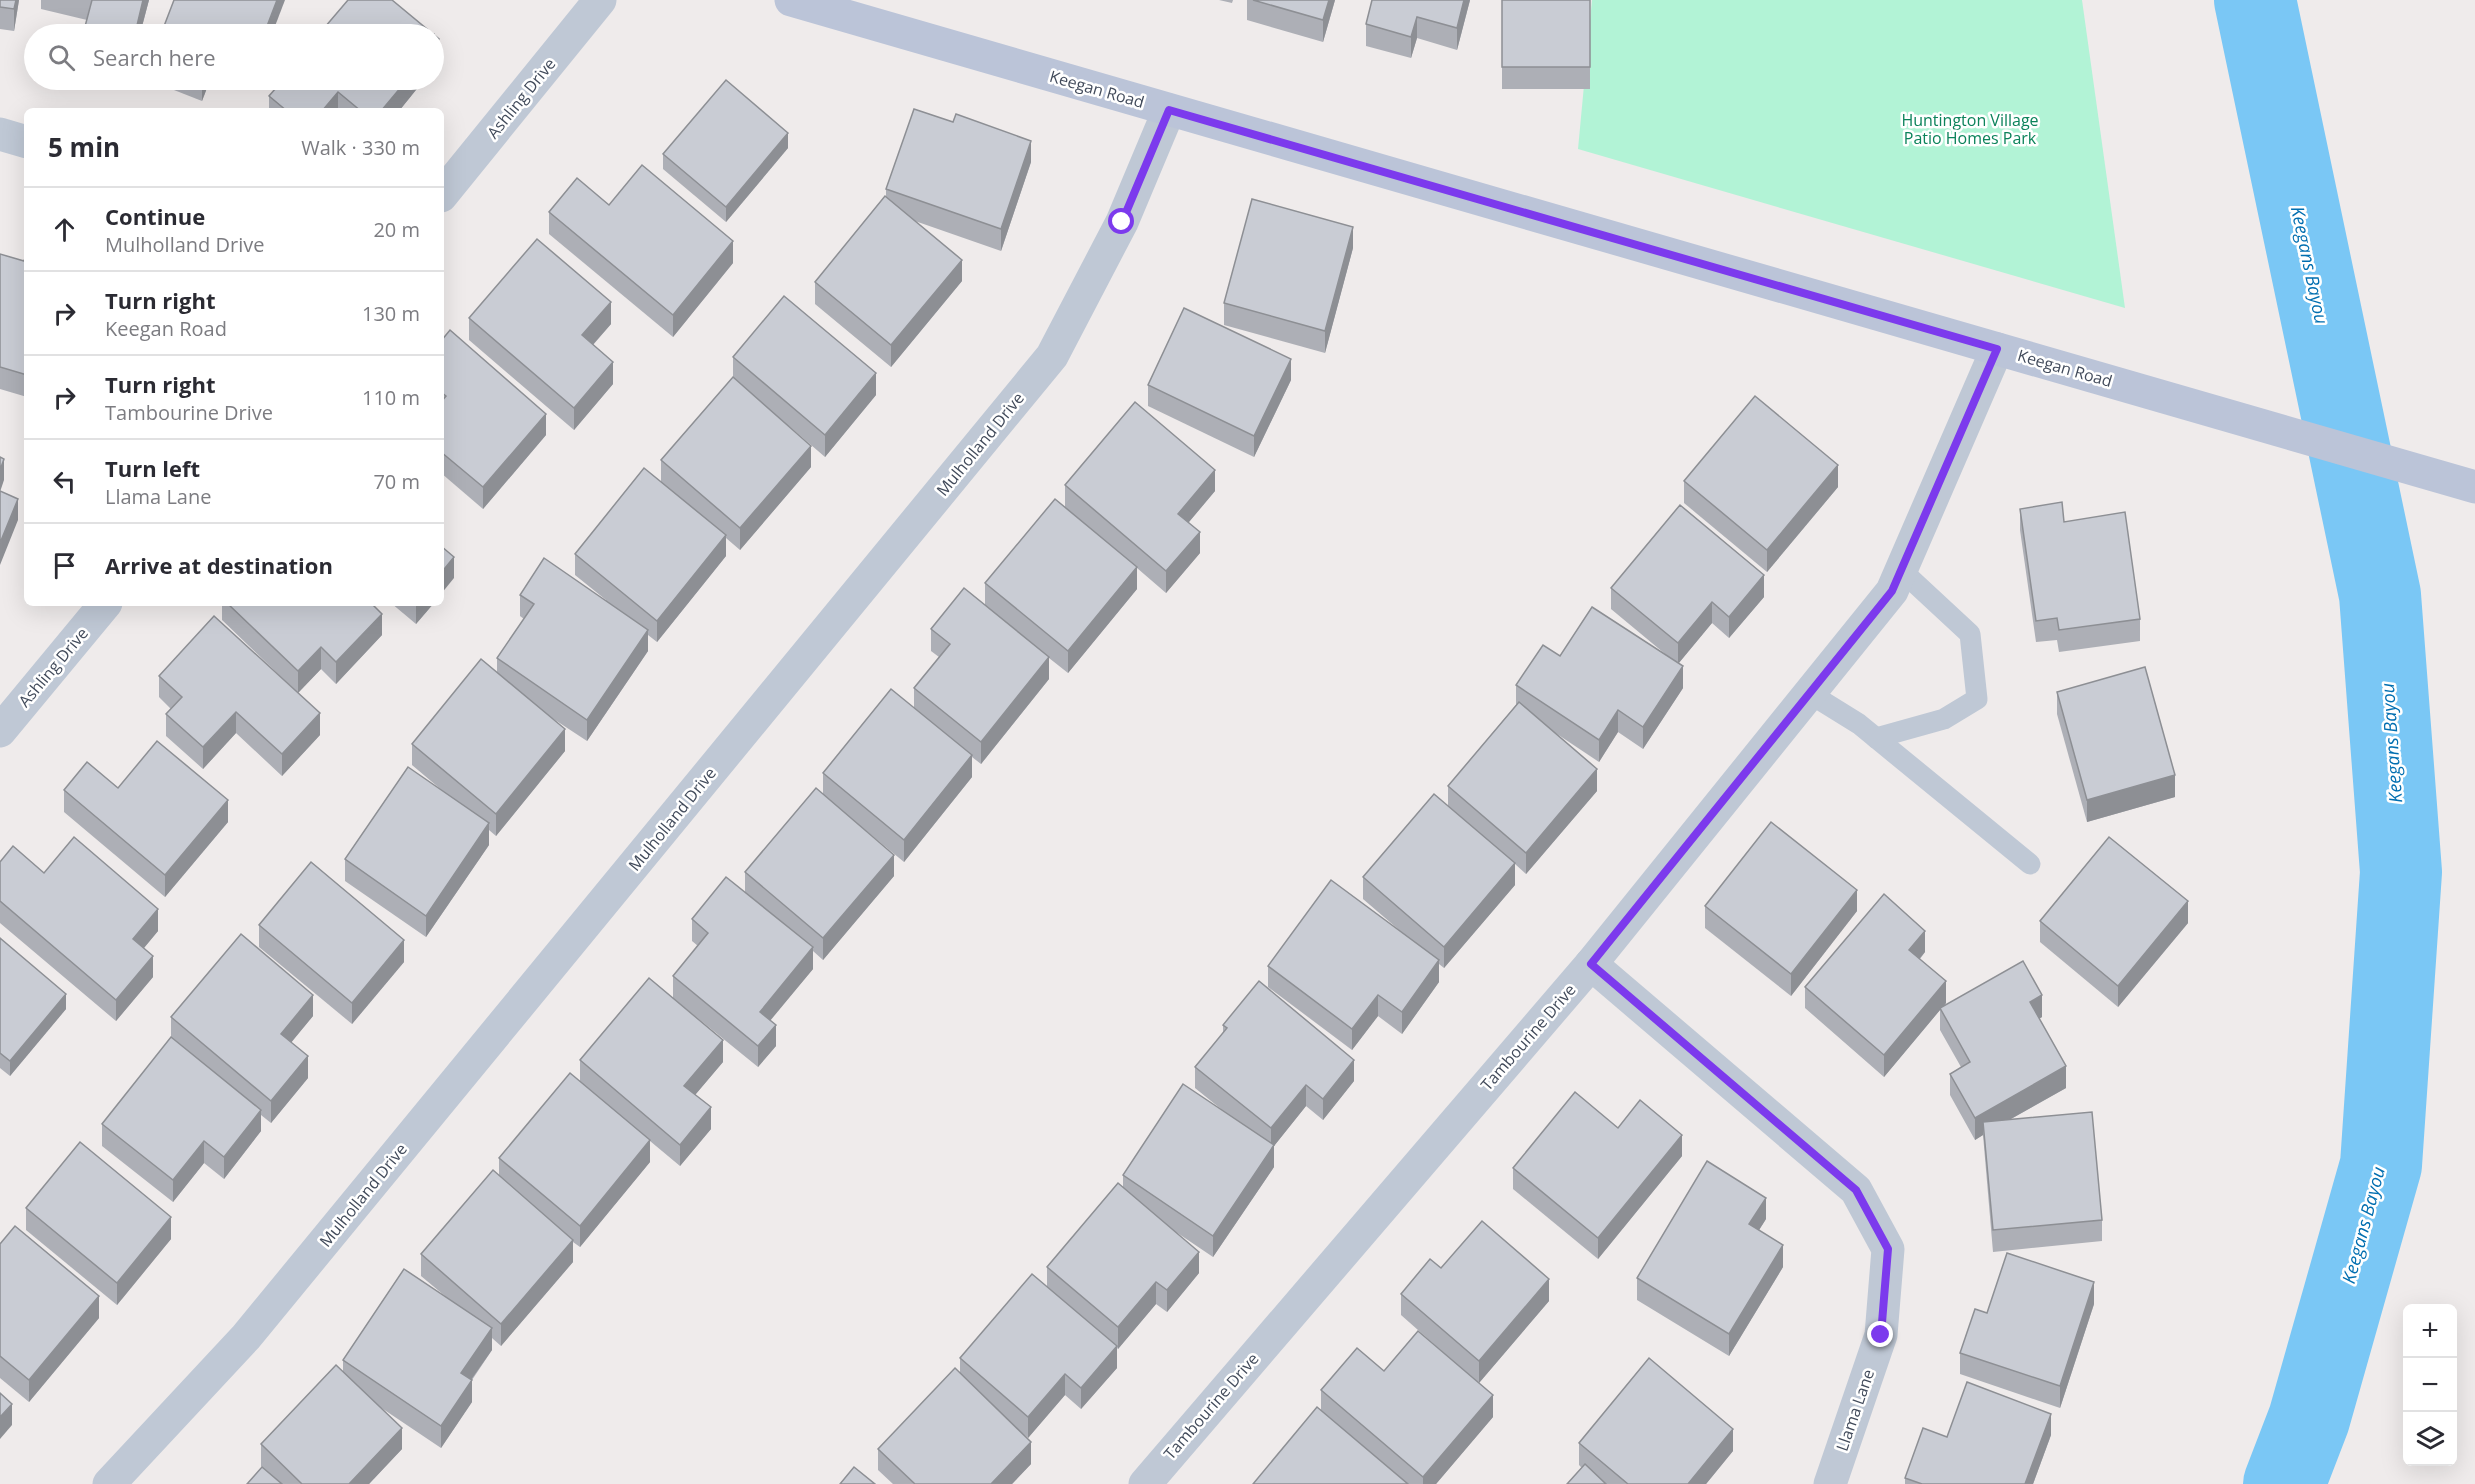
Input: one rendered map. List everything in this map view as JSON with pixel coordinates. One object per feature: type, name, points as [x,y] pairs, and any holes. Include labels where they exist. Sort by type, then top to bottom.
[{"type":"street","name":"Ashling Drive","points":[[444,192],[600,0]]},
{"type":"street","name":"Keegan Road","points":[[791,0],[2475,487]]},
{"type":"street","name":"Mulholland Drive","points":[[109,1484],[246,1337],[1052,356],[1122,222],[1169,110]]},
{"type":"street","points":[[0,134],[24,141]]},
{"type":"street","name":"Tambourine Drive","points":[[1145,1484],[1591,964],[1892,591],[1997,349]]},
{"type":"street","name":"Ashling Drive","points":[[0,731],[104,606]]},
{"type":"street","name":"Llama Lane","points":[[1591,964],[1856,1190],[1888,1249],[1881,1335],[1830,1484]]},
{"type":"lane","points":[[1876,738],[1944,719],[1977,699],[1970,634],[1901,570]]},
{"type":"lane","points":[[1809,693],[1859,724],[2030,864]]},
{"type":"green space","name":"Huntington Village Patio Homes Park","points":[[1592,0],[2082,0],[2125,308],[1578,149]]},
{"type":"building","points":[[0,0],[16,0],[14,9],[0,7]]},
{"type":"building","points":[[92,0],[143,0],[137,24],[86,24]]},
{"type":"building","points":[[174,0],[277,0],[268,24],[165,24]]},
{"type":"building","points":[[348,0],[392,0],[421,24],[328,24]]},
{"type":"building","points":[[1253,0],[1329,0],[1323,20]]},
{"type":"building","points":[[1372,0],[1464,0],[1457,28],[1417,17],[1411,37],[1366,24]]},
{"type":"building","points":[[1502,0],[1590,0],[1590,67],[1502,67]]},
{"type":"building","points":[[726,80],[788,133],[726,207],[663,154]]},
{"type":"building","points":[[274,90],[399,90],[384,108],[357,108],[338,92],[325,108],[283,108],[269,96]]},
{"type":"building","points":[[914,109],[953,122],[956,114],[1031,141],[1001,229],[886,189]]},
{"type":"building","points":[[642,165],[733,241],[673,315],[549,212],[577,178],[609,205]]},
{"type":"building","points":[[885,196],[962,260],[891,345],[815,282]]},
{"type":"building","points":[[1252,199],[1353,227],[1325,331],[1224,303]]},
{"type":"building","points":[[537,239],[611,302],[582,335],[613,362],[574,408],[469,318]]},
{"type":"building","points":[[0,254],[24,261],[24,374],[0,367]]},
{"type":"building","points":[[784,296],[876,373],[825,435],[733,357]]},
{"type":"building","points":[[1184,308],[1291,359],[1254,436],[1148,385]]},
{"type":"building","points":[[450,330],[546,414],[483,487],[444,454],[444,398],[446,396],[444,394],[444,337]]},
{"type":"building","points":[[733,377],[811,446],[740,528],[661,460]]},
{"type":"building","points":[[1755,396],[1838,465],[1767,550],[1684,481]]},
{"type":"building","points":[[1135,402],[1215,470],[1178,514],[1200,532],[1166,571],[1065,485]]},
{"type":"building","points":[[0,457],[4,459],[0,470]]},
{"type":"building","points":[[644,468],[726,535],[657,621],[575,554]]},
{"type":"building","points":[[0,491],[18,499],[0,543]]},
{"type":"building","points":[[1055,499],[1137,567],[1068,651],[985,583]]},
{"type":"building","points":[[2062,502],[2064,522],[2125,512],[2140,619],[2059,630],[2057,618],[2036,621],[2020,509]]},
{"type":"building","points":[[1680,505],[1764,575],[1729,617],[1712,602],[1678,643],[1611,588]]},
{"type":"building","points":[[444,549],[454,557],[444,569]]},
{"type":"building","points":[[544,558],[648,630],[587,720],[497,658],[534,604],[520,595]]},
{"type":"building","points":[[964,588],[1049,657],[981,742],[914,688],[950,644],[931,629]]},
{"type":"building","points":[[230,606],[374,606],[382,614],[336,662],[321,647],[298,671]]},
{"type":"building","points":[[1592,607],[1683,666],[1643,727],[1618,710],[1599,740],[1516,685],[1543,645],[1560,656]]},
{"type":"building","points":[[214,616],[320,713],[282,754],[236,712],[203,747],[166,714],[182,697],[159,676]]},
{"type":"building","points":[[481,659],[565,729],[496,814],[412,744]]},
{"type":"building","points":[[2145,667],[2175,775],[2087,800],[2057,692]]},
{"type":"building","points":[[891,689],[972,755],[904,840],[823,773]]},
{"type":"building","points":[[1519,702],[1597,769],[1526,853],[1448,786]]},
{"type":"building","points":[[157,741],[228,800],[165,875],[64,790],[87,762],[118,788]]},
{"type":"building","points":[[408,767],[489,823],[426,916],[345,859]]},
{"type":"building","points":[[816,788],[894,855],[823,938],[745,872]]},
{"type":"building","points":[[1434,794],[1515,863],[1444,947],[1363,877]]},
{"type":"building","points":[[1771,822],[1857,890],[1791,974],[1705,906]]},
{"type":"building","points":[[74,837],[158,909],[133,939],[153,956],[116,1000],[0,901],[0,862],[13,846],[44,873]]},
{"type":"building","points":[[2109,837],[2188,901],[2118,986],[2040,921]]},
{"type":"building","points":[[311,862],[404,940],[352,1003],[259,925]]},
{"type":"building","points":[[726,877],[813,947],[760,1012],[776,1025],[758,1046],[673,976],[708,933],[692,919]]},
{"type":"building","points":[[1331,880],[1439,960],[1402,1012],[1378,995],[1352,1029],[1268,966]]},
{"type":"building","points":[[1884,894],[1925,931],[1909,950],[1946,981],[1884,1055],[1805,987]]},
{"type":"building","points":[[241,934],[313,995],[281,1034],[308,1056],[271,1101],[171,1017]]},
{"type":"building","points":[[0,938],[66,994],[10,1061],[0,1053]]},
{"type":"building","points":[[2023,961],[2042,995],[2030,1002],[2066,1066],[1975,1118],[1950,1074],[1970,1062],[1940,1008]]},
{"type":"building","points":[[649,978],[723,1040],[684,1086],[711,1107],[680,1145],[580,1060]]},
{"type":"building","points":[[1259,981],[1354,1060],[1323,1099],[1306,1085],[1271,1128],[1195,1067],[1227,1028],[1223,1025]]},
{"type":"building","points":[[171,1037],[261,1110],[224,1157],[204,1141],[173,1180],[102,1124]]},
{"type":"building","points":[[570,1073],[650,1140],[580,1226],[499,1158]]},
{"type":"building","points":[[1183,1084],[1274,1145],[1213,1236],[1123,1175]]},
{"type":"building","points":[[1575,1092],[1618,1128],[1640,1100],[1682,1135],[1598,1238],[1513,1168]]},
{"type":"building","points":[[2092,1112],[2102,1220],[1993,1230],[1983,1122]]},
{"type":"building","points":[[80,1142],[171,1217],[117,1283],[26,1208]]},
{"type":"building","points":[[1707,1161],[1766,1198],[1749,1224],[1783,1245],[1729,1334],[1637,1278]]},
{"type":"building","points":[[493,1170],[573,1240],[501,1324],[421,1254]]},
{"type":"building","points":[[1118,1183],[1199,1252],[1167,1290],[1156,1282],[1118,1327],[1047,1267]]},
{"type":"building","points":[[1482,1221],[1549,1279],[1479,1361],[1401,1294],[1430,1259],[1441,1268]]},
{"type":"building","points":[[15,1226],[99,1296],[29,1380],[0,1356],[0,1244]]},
{"type":"building","points":[[2007,1253],[2094,1282],[2060,1386],[1960,1353],[1975,1309],[1987,1313]]},
{"type":"building","points":[[404,1269],[492,1328],[461,1373],[472,1380],[441,1426],[343,1360]]},
{"type":"building","points":[[1032,1274],[1117,1346],[1081,1388],[1065,1374],[1028,1417],[960,1358]]},
{"type":"building","points":[[1418,1331],[1493,1395],[1423,1477],[1321,1390],[1357,1348],[1384,1371]]},
{"type":"building","points":[[1649,1358],[1733,1429],[1688,1484],[1628,1484],[1579,1443]]},
{"type":"building","points":[[336,1365],[402,1428],[349,1484],[302,1484],[261,1444]]},
{"type":"building","points":[[955,1368],[1031,1442],[991,1484],[915,1484],[878,1449]]},
{"type":"building","points":[[1967,1382],[2051,1414],[2025,1484],[1922,1484],[1905,1478],[1923,1428],[1947,1437]]},
{"type":"building","points":[[0,1393],[12,1404],[0,1417]]},
{"type":"building","points":[[1317,1407],[1408,1484],[1253,1484]]},
{"type":"building","points":[[1585,1464],[1606,1484],[1567,1484]]},
{"type":"building","points":[[262,1467],[282,1484],[247,1484]]},
{"type":"building","points":[[854,1467],[875,1484],[840,1484]]},
{"type":"waterway","name":"Keegans Bayou","points":[[2255,0],[2380,595],[2401,872],[2381,1165],[2309,1419],[2284,1484]]},
{"type":"route","points":[[1122,222],[1169,110],[1997,349],[1892,591],[1591,964],[1856,1190],[1888,1249],[1881,1335]]}]
